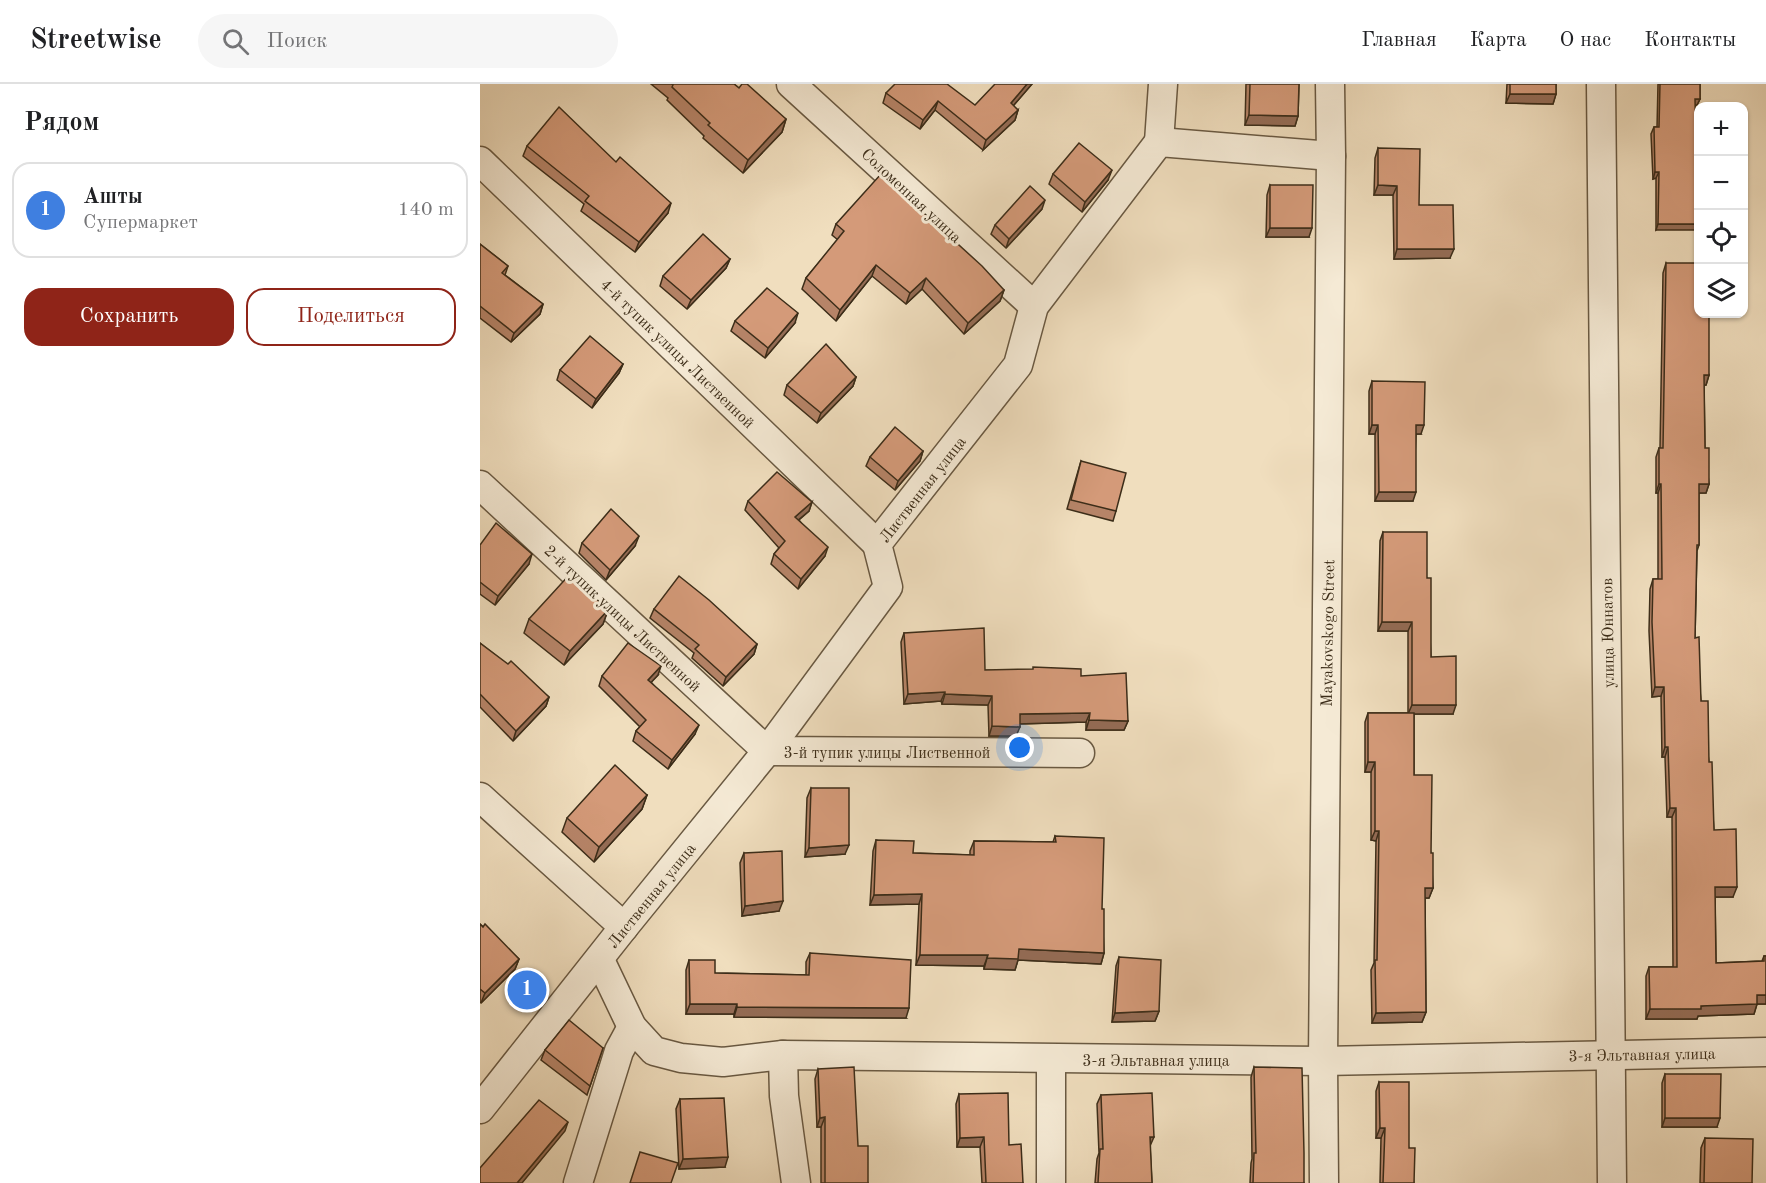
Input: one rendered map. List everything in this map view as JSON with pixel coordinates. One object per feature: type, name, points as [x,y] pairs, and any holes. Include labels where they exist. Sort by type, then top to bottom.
[{"type":"street","name":"Соломенная улица","points":[[791,84],[1034,306]]},
{"type":"street","points":[[1163,84],[1159,142],[1331,156]]},
{"type":"street","name":"Mayakovskogo Street","points":[[1324,1183],[1330,84]]},
{"type":"street","name":"улица Юннатов","points":[[1601,84],[1612,1183]]},
{"type":"street","name":"Лиственная улица","points":[[480,1109],[767,751],[888,587],[877,544],[1018,365],[1034,306],[1159,142]]},
{"type":"street","name":"4-й тупик улицы Лиственной","points":[[480,161],[877,544]]},
{"type":"street","name":"2-й тупик улицы Лиственной","points":[[480,485],[767,751]]},
{"type":"street","name":"3-й тупик улицы Лиственной","points":[[767,751],[1080,753]]},
{"type":"street","points":[[480,797],[624,927]]},
{"type":"street","name":"3-я Эльтавная улица","points":[[600,960],[632,1027],[654,1051],[681,1058],[723,1062],[783,1055],[1323,1061],[1766,1052]]},
{"type":"street","points":[[578,1183],[619,1051],[632,1027]]},
{"type":"street","points":[[783,1055],[784,1096],[796,1183]]},
{"type":"street","points":[[1051,1059],[1052,1183]]},
{"type":"building","points":[[672,84],[734,84],[739,88],[742,84],[747,84],[786,119],[748,160],[708,125],[710,123],[672,87]]},
{"type":"building","points":[[895,84],[947,84],[975,105],[995,84],[1027,84],[1011,103],[1018,110],[986,140],[938,101],[923,120],[886,93]]},
{"type":"building","points":[[1250,84],[1299,84],[1298,116],[1249,115]]},
{"type":"building","points":[[1510,84],[1556,84],[1556,94],[1510,94]]},
{"type":"building","points":[[1660,84],[1700,84],[1700,99],[1695,99],[1694,102],[1694,224],[1658,224],[1659,172],[1655,172],[1654,127],[1659,127]]},
{"type":"building","points":[[559,107],[616,162],[620,157],[671,203],[639,242],[585,201],[589,196],[527,146]]},
{"type":"building","points":[[1079,143],[1112,170],[1085,202],[1053,174]]},
{"type":"building","points":[[1378,148],[1420,149],[1419,205],[1453,205],[1454,249],[1397,249],[1397,186],[1378,185]]},
{"type":"building","points":[[881,174],[982,266],[1004,290],[968,323],[926,278],[910,293],[876,265],[840,310],[806,278],[844,231],[836,224]]},
{"type":"building","points":[[1270,185],[1313,185],[1312,228],[1270,228]]},
{"type":"building","points":[[1030,186],[1045,200],[1009,239],[995,225]]},
{"type":"building","points":[[703,234],[730,259],[691,300],[663,276]]},
{"type":"building","points":[[480,244],[508,266],[502,273],[543,304],[514,333],[480,306]]},
{"type":"building","points":[[1666,263],[1694,263],[1694,318],[1709,318],[1709,375],[1704,375],[1705,448],[1709,448],[1709,484],[1699,484],[1695,638],[1699,637],[1701,701],[1708,701],[1709,762],[1712,762],[1714,830],[1736,829],[1737,887],[1715,887],[1716,963],[1764,961],[1764,956],[1766,956],[1766,995],[1757,995],[1757,1004],[1701,1006],[1701,1009],[1650,1009],[1649,967],[1677,967],[1676,808],[1670,808],[1668,747],[1665,747],[1664,687],[1655,687],[1652,622],[1653,579],[1662,579],[1659,448],[1663,448]]},
{"type":"building","points":[[767,288],[798,313],[768,348],[735,321]]},
{"type":"building","points":[[590,336],[623,364],[596,399],[560,370]]},
{"type":"building","points":[[826,344],[856,377],[821,413],[787,385]]},
{"type":"building","points":[[1372,381],[1425,382],[1424,425],[1416,425],[1416,492],[1379,492],[1378,425],[1372,425]]},
{"type":"building","points":[[895,427],[923,451],[898,481],[870,457]]},
{"type":"building","points":[[1081,461],[1126,473],[1116,511],[1071,500]]},
{"type":"building","points":[[777,472],[812,502],[795,517],[828,547],[801,579],[774,554],[785,541],[748,501]]},
{"type":"building","points":[[611,509],[639,536],[610,570],[582,543]]},
{"type":"building","points":[[496,523],[532,554],[498,596],[480,582],[480,545]]},
{"type":"building","points":[[1383,532],[1427,532],[1427,578],[1431,578],[1431,657],[1456,656],[1456,705],[1412,705],[1412,622],[1382,622]]},
{"type":"building","points":[[571,573],[608,610],[570,651],[529,619]]},
{"type":"building","points":[[679,576],[757,644],[726,677],[695,649],[699,645],[654,609]]},
{"type":"building","points":[[984,628],[985,670],[1033,669],[1033,667],[1081,669],[1081,676],[1126,673],[1128,721],[1089,720],[1090,713],[1020,714],[1020,727],[992,726],[992,696],[945,694],[945,692],[908,694],[904,633]]},
{"type":"building","points":[[480,643],[508,664],[511,661],[549,697],[516,731],[480,694]]},
{"type":"building","points":[[628,643],[661,666],[648,680],[699,725],[672,760],[636,731],[646,720],[602,676]]},
{"type":"building","points":[[1368,713],[1414,713],[1414,775],[1432,775],[1433,888],[1425,888],[1426,1012],[1376,1013],[1375,960],[1377,960],[1379,831],[1375,831],[1375,762],[1368,762]]},
{"type":"building","points":[[615,765],[647,795],[599,847],[567,818]]},
{"type":"building","points":[[811,788],[849,788],[849,845],[809,848]]},
{"type":"building","points":[[1055,836],[1104,838],[1102,909],[1104,909],[1104,953],[1019,949],[1018,959],[987,958],[988,955],[920,955],[922,894],[874,895],[876,840],[914,841],[913,853],[974,855],[974,841],[1056,842]]},
{"type":"building","points":[[782,851],[783,901],[745,906],[744,853]]},
{"type":"building","points":[[480,924],[483,927],[485,924],[519,959],[485,993],[480,989]]},
{"type":"building","points":[[810,953],[911,960],[909,1008],[737,1007],[737,1004],[690,1004],[689,960],[715,960],[715,973],[809,975]]},
{"type":"building","points":[[1119,957],[1161,960],[1159,1011],[1115,1013]]},
{"type":"building","points":[[569,1020],[603,1048],[590,1086],[545,1050]]},
{"type":"building","points":[[854,1067],[858,1146],[868,1146],[868,1183],[825,1183],[825,1117],[820,1118],[818,1069]]},
{"type":"building","points":[[1254,1067],[1302,1068],[1304,1183],[1253,1183],[1254,1153],[1256,1153]]},
{"type":"building","points":[[1665,1074],[1721,1074],[1720,1118],[1665,1118]]},
{"type":"building","points":[[1379,1082],[1409,1082],[1409,1148],[1415,1148],[1414,1183],[1383,1183],[1385,1128],[1380,1128]]},
{"type":"building","points":[[1008,1093],[1009,1145],[1021,1144],[1023,1183],[986,1183],[984,1137],[960,1138],[959,1094]]},
{"type":"building","points":[[1152,1093],[1154,1137],[1150,1137],[1152,1183],[1098,1183],[1100,1149],[1103,1149],[1101,1095]]},
{"type":"building","points":[[724,1098],[728,1157],[683,1159],[680,1099]]},
{"type":"building","points":[[539,1100],[568,1122],[517,1183],[480,1183],[480,1168]]},
{"type":"building","points":[[1705,1138],[1753,1139],[1752,1183],[1704,1183]]},
{"type":"building","points":[[640,1152],[678,1163],[671,1183],[630,1183]]},
{"type":"place","name":"Ашты","points":[[527,990]]}]
